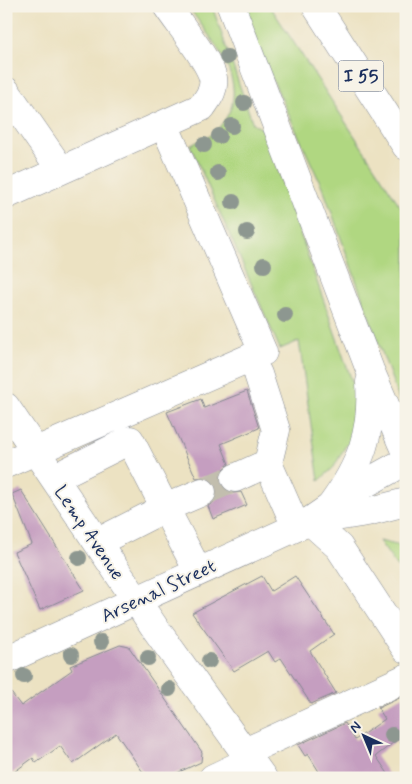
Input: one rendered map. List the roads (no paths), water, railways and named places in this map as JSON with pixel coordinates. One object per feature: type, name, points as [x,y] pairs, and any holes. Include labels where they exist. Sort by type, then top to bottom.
[{"type":"main road","points":[[6,195],[202,107],[212,92],[213,78],[206,62],[167,6]]},
{"type":"main road","points":[[231,6],[370,370],[406,453]]},
{"type":"main road","name":"I 55","points":[[316,6],[406,146]]},
{"type":"main road","points":[[6,91],[61,170]]},
{"type":"main road","points":[[6,464],[263,352],[164,124]]},
{"type":"main road","points":[[312,518],[347,483],[368,433],[371,409],[370,370]]},
{"type":"main road","points":[[258,374],[276,430],[268,464]]},
{"type":"main road","name":"Lemp Avenue","points":[[6,407],[136,600],[253,763]]},
{"type":"main road","points":[[54,478],[130,440],[198,571]]},
{"type":"main road","name":"Arsenal Street","points":[[6,660],[312,518],[406,461]]},
{"type":"main road","points":[[268,464],[312,518],[339,547],[406,649]]},
{"type":"main road","points":[[236,478],[268,464]]},
{"type":"main road","points":[[98,542],[165,508],[202,492]]},
{"type":"main road","name":"Arsenal Street","points":[[312,518],[367,512],[406,502]]},
{"type":"main road","points":[[212,778],[253,763],[406,678]]},
{"type":"tunnel","points":[[202,492],[235,478]]}]
